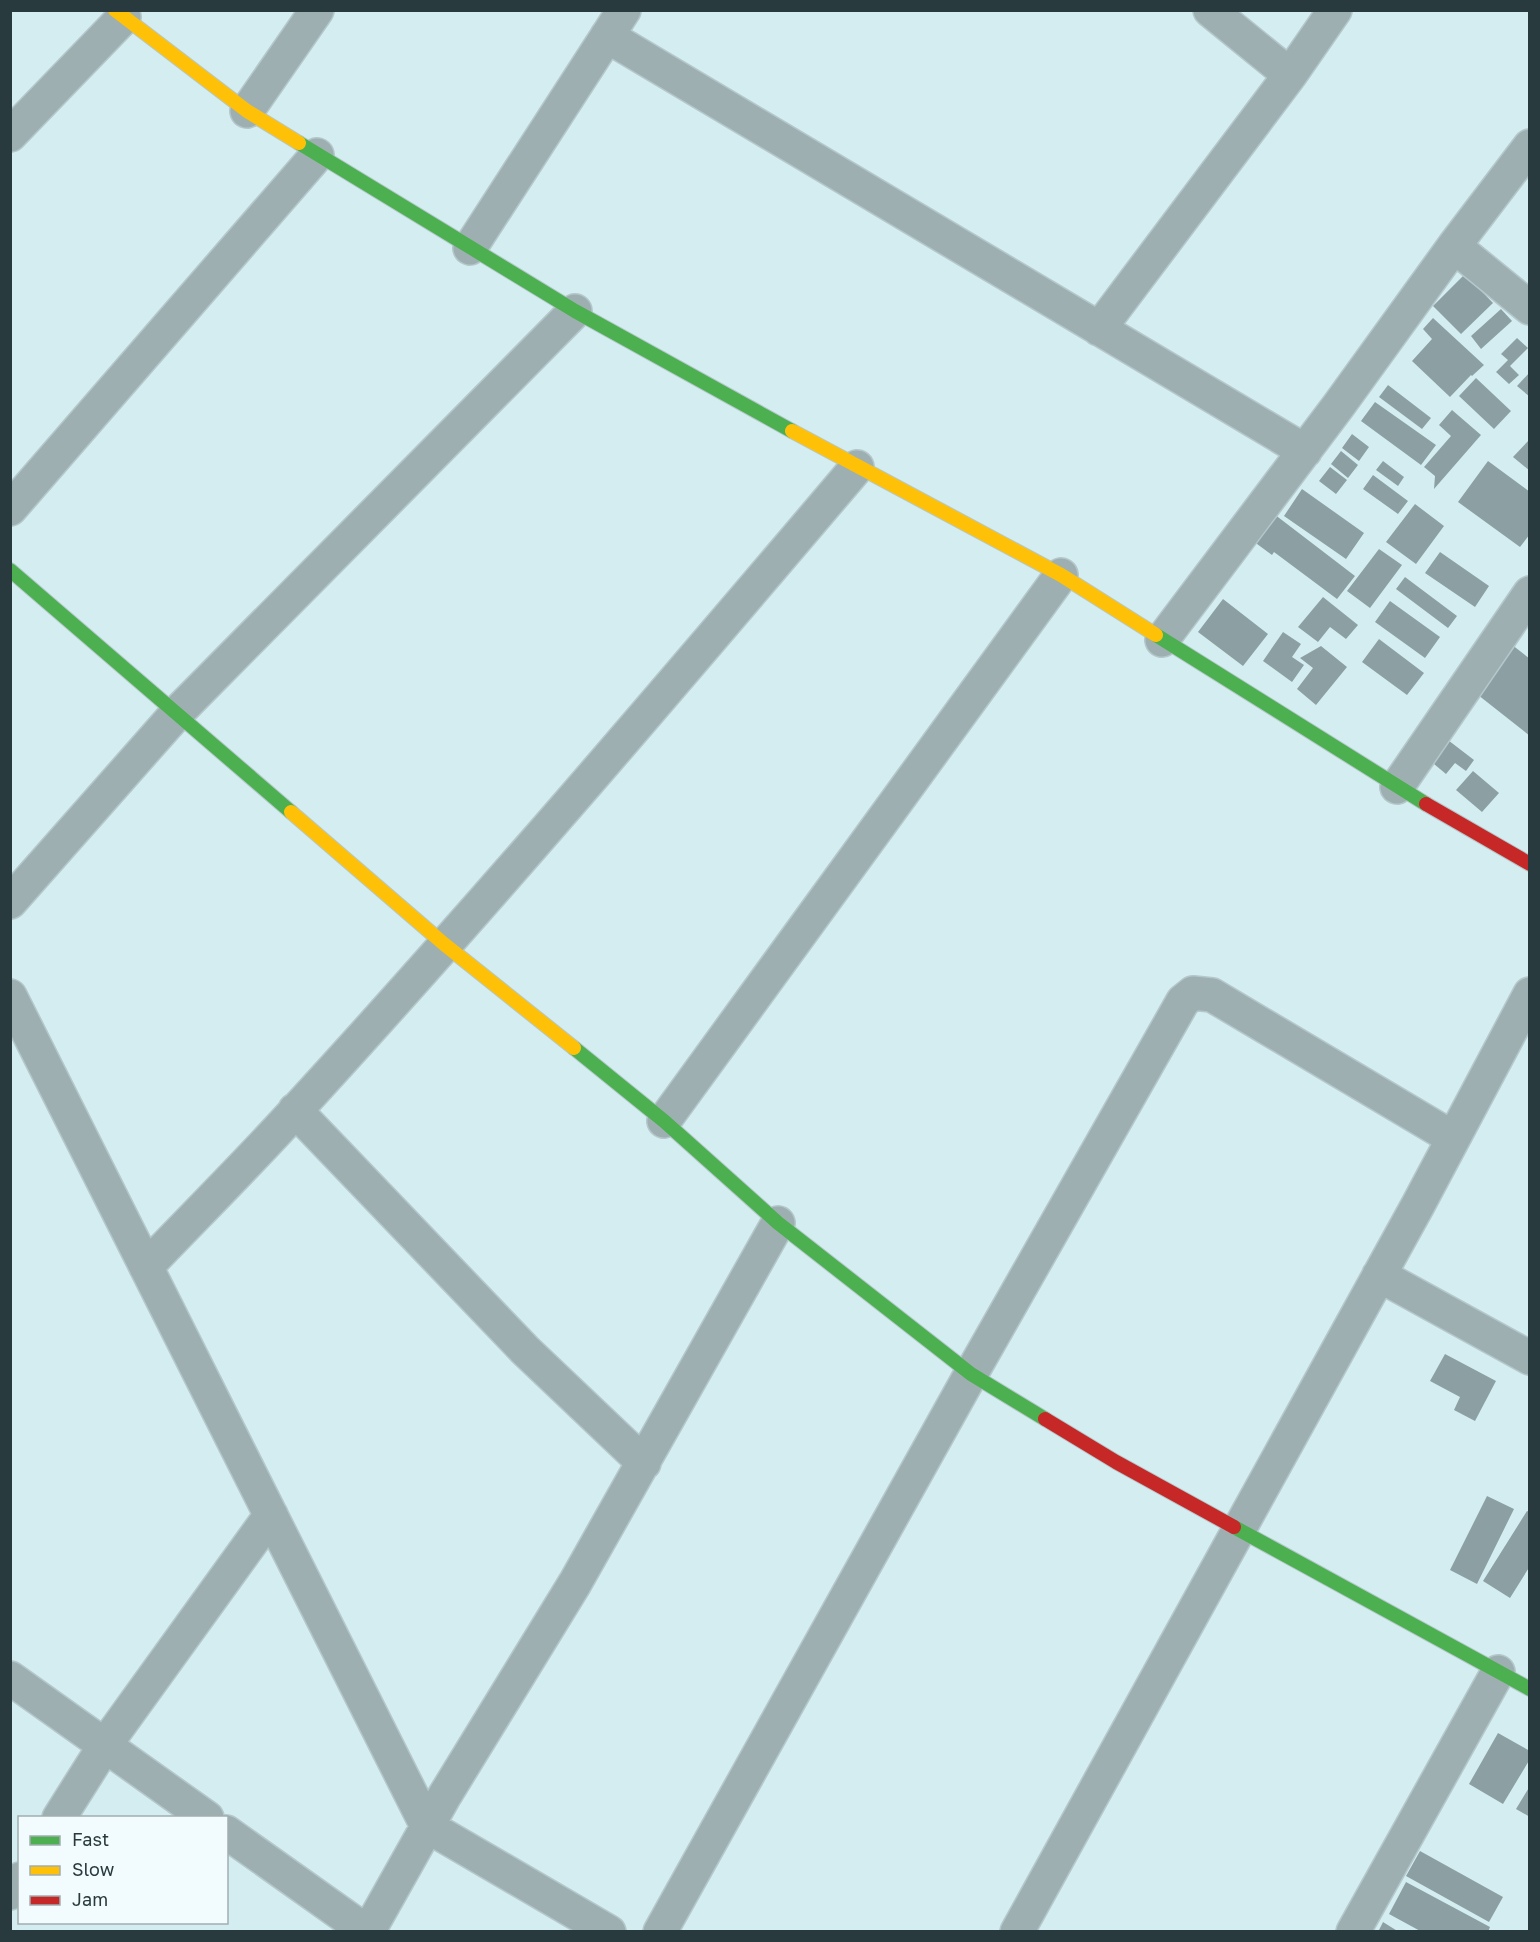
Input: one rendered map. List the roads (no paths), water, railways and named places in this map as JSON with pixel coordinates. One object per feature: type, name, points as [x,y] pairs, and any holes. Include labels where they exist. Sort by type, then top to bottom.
[{"type":"street","points":[[247,111],[316,10]]},
{"type":"street","points":[[1210,10],[1290,75]]},
{"type":"street","points":[[1099,329],[1290,75],[1335,10]]},
{"type":"street","points":[[10,135],[120,14],[247,111],[470,248],[575,311],[857,467],[1061,575],[1397,787],[1530,864]]},
{"type":"street","points":[[470,248],[615,23],[1099,329],[1305,451]]},
{"type":"street","points":[[1162,640],[1530,146]]},
{"type":"street","points":[[10,509],[317,155]]},
{"type":"street","points":[[1454,246],[1530,309]]},
{"type":"street","points":[[10,902],[177,713],[575,311]]},
{"type":"street","points":[[146,1267],[295,1110],[444,944],[610,756],[857,467]]},
{"type":"street","points":[[10,570],[444,944],[664,1121],[778,1223],[971,1374],[1116,1462],[1530,1689]]},
{"type":"street","points":[[664,1121],[1061,575]]},
{"type":"street","points":[[1397,787],[1530,593]]},
{"type":"street","points":[[660,1932],[971,1374],[1183,1001],[1193,993],[1212,995],[1453,1138]]},
{"type":"street","points":[[1017,1932],[1379,1275],[1530,994]]},
{"type":"street","points":[[10,996],[427,1826],[609,1932]]},
{"type":"street","points":[[295,1110],[525,1350],[644,1463]]},
{"type":"street","points":[[228,1833],[367,1932],[427,1826],[575,1582],[644,1463],[778,1223]]},
{"type":"street","points":[[1379,1275],[1530,1358]]},
{"type":"street","points":[[60,1816],[105,1745],[271,1515]]},
{"type":"street","points":[[1353,1932],[1498,1672]]},
{"type":"street","points":[[10,1678],[204,1816]]}]
